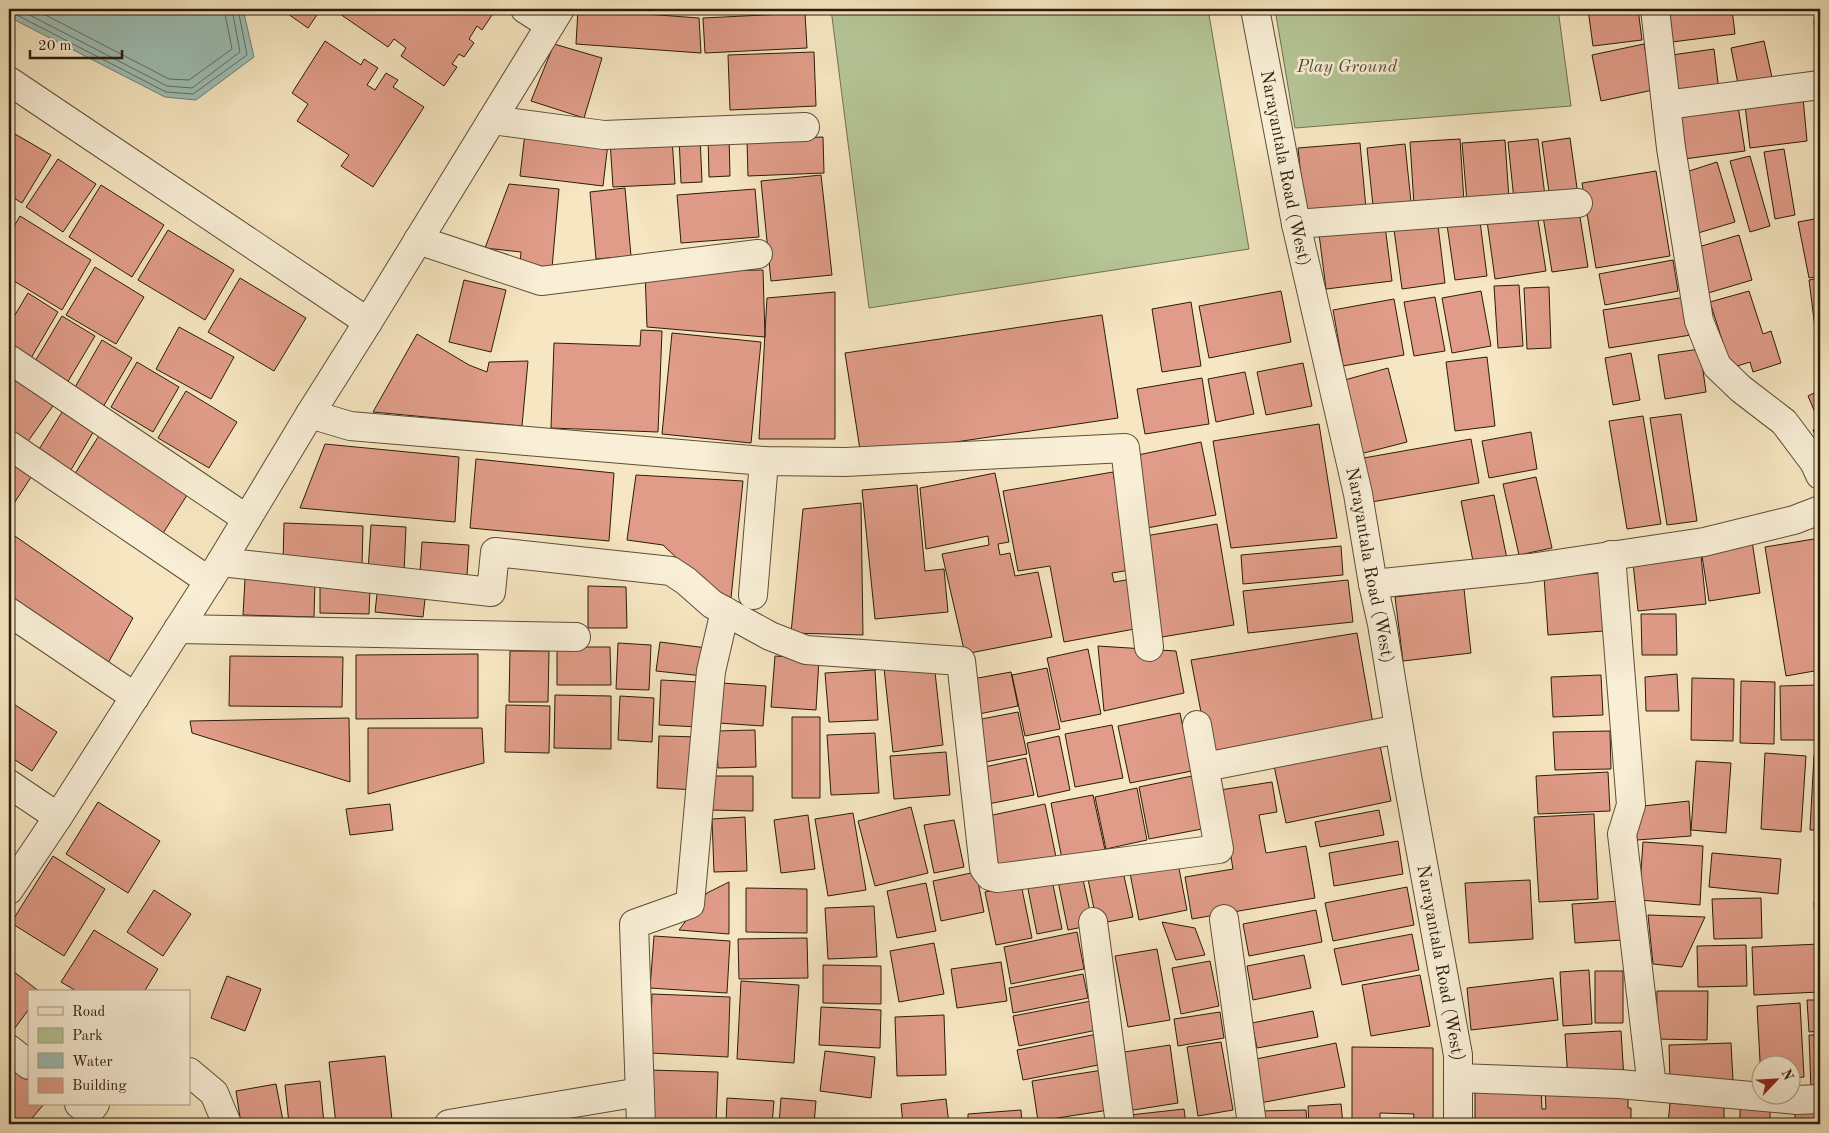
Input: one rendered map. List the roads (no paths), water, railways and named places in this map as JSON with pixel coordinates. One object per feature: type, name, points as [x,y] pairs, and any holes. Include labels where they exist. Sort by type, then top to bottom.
[{"type":"street","points":[[9,890],[215,572],[310,414],[555,17],[526,9]]},
{"type":"street","name":"Narayantala Road (West)","points":[[1255,9],[1296,224],[1358,494],[1372,584],[1382,624],[1458,1055],[1458,1124]]},
{"type":"street","points":[[1654,9],[1671,148],[1699,320],[1717,366],[1741,389],[1784,422],[1814,462],[1820,475]]},
{"type":"street","points":[[9,81],[368,322]]},
{"type":"street","points":[[1666,105],[1820,85]]},
{"type":"street","points":[[492,120],[604,135],[805,127]]},
{"type":"street","points":[[1296,224],[1578,203]]},
{"type":"street","points":[[418,240],[541,280],[758,254]]},
{"type":"street","points":[[9,359],[247,519]]},
{"type":"street","points":[[310,414],[358,426],[764,461],[845,462],[1125,448],[1149,647]]},
{"type":"street","points":[[9,445],[215,572],[491,592],[495,552],[671,571],[686,581],[712,604],[770,636],[806,650],[960,661],[984,868],[990,876],[1007,878],[1219,848],[1197,725]]},
{"type":"street","points":[[753,595],[764,461]]},
{"type":"street","points":[[1372,584],[1530,568],[1704,542],[1794,520],[1820,510]]},
{"type":"street","points":[[1611,555],[1630,805],[1622,834],[1652,1087]]},
{"type":"street","points":[[642,1124],[634,924],[690,904],[711,671],[725,611]]},
{"type":"street","points":[[9,612],[135,697]]},
{"type":"street","points":[[178,630],[576,637]]},
{"type":"street","points":[[1205,767],[1399,729]]},
{"type":"street","points":[[9,784],[58,817]]},
{"type":"street","points":[[1224,919],[1252,1124]]},
{"type":"street","points":[[1093,922],[1120,1124]]},
{"type":"street","points":[[9,1049],[28,1064]]},
{"type":"street","points":[[190,1073],[214,1093],[227,1124]]},
{"type":"street","points":[[1458,1078],[1619,1084],[1798,1100],[1820,1099]]},
{"type":"street","points":[[449,1124],[640,1092]]},
{"type":"street","points":[[82,1106],[89,1112],[93,1106]]},
{"type":"water","points":[[9,9],[243,9],[254,57],[196,100],[165,97],[9,17]]},
{"type":"park label","name":"Play Ground","points":[[1347,66]]}]
